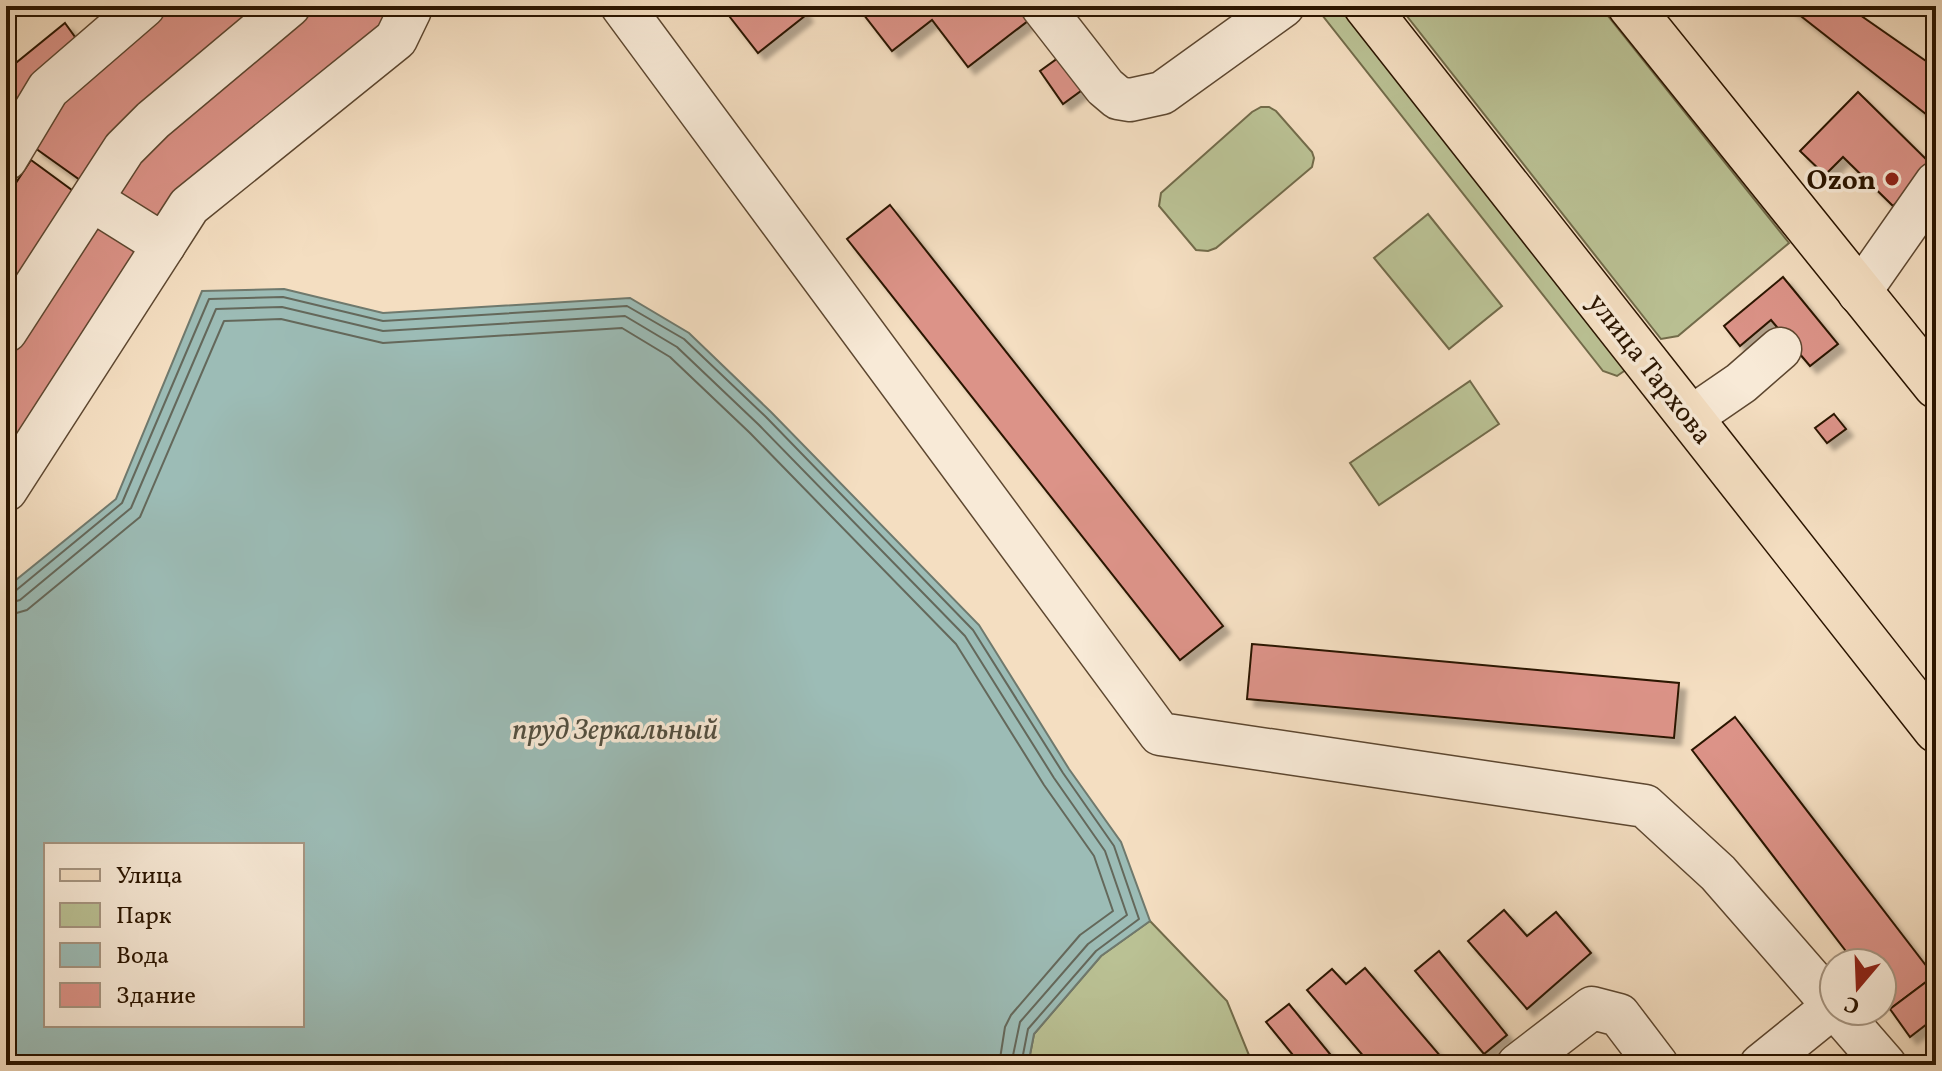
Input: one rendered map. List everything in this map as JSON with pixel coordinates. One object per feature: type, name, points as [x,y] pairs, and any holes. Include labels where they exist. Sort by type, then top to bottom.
[{"type":"main road","name":"улица Тархова","points":[[1366,6],[1936,730]]},
{"type":"main road","points":[[1630,6],[1936,386]]},
{"type":"lane","points":[[6,159],[48,89],[144,6]]},
{"type":"lane","points":[[6,331],[124,149],[153,120],[289,6]]},
{"type":"lane","points":[[6,490],[189,206],[396,39],[409,6]]},
{"type":"lane","points":[[622,6],[1160,734],[1645,806],[1718,873],[1834,1006],[1761,1065]]},
{"type":"lane","points":[[1042,6],[1105,87],[1118,98],[1130,100],[1162,93],[1283,6]]},
{"type":"lane","points":[[1859,293],[1936,183]]},
{"type":"lane","points":[[92,200],[164,245]]},
{"type":"lane","points":[[1690,418],[1741,383],[1780,349]]},
{"type":"lane","points":[[1518,1065],[1592,1008],[1619,1015],[1657,1065]]},
{"type":"lane","points":[[1852,1027],[1885,1065]]},
{"type":"green space","points":[[1315,6],[1339,6],[1627,369],[1617,376],[1603,371]]},
{"type":"green space","points":[[1399,6],[1600,6],[1789,243],[1678,336],[1661,339]]},
{"type":"green space","points":[[1261,107],[1276,111],[1312,152],[1312,167],[1216,248],[1196,250],[1159,206],[1161,193]]},
{"type":"green space","points":[[1428,214],[1502,306],[1449,349],[1374,258]]},
{"type":"green space","points":[[1470,381],[1499,424],[1379,505],[1350,463]]},
{"type":"green space","points":[[1150,921],[1227,1001],[1253,1065],[1028,1065],[1034,1034],[1101,956]]},
{"type":"water","name":"пруд Зеркальный","points":[[284,289],[383,313],[630,298],[689,333],[771,412],[979,625],[1069,769],[1121,842],[1150,921],[1101,956],[1034,1034],[1028,1065],[6,1065],[6,588],[116,499],[202,291]]},
{"type":"building","points":[[91,6],[121,6],[103,20]]},
{"type":"building","points":[[173,6],[270,6],[87,185],[35,148],[71,92]]},
{"type":"building","points":[[314,6],[381,6],[392,21],[160,229],[109,195],[139,153]]},
{"type":"building","points":[[734,6],[800,6],[806,15],[758,53],[726,12]]},
{"type":"building","points":[[857,6],[1030,6],[1037,14],[968,67],[932,20],[892,51]]},
{"type":"building","points":[[1788,6],[1847,6],[1936,68],[1936,122]]},
{"type":"building","points":[[65,23],[80,44],[6,124],[6,71]]},
{"type":"building","points":[[1065,53],[1089,85],[1063,104],[1040,71]]},
{"type":"building","points":[[1858,92],[1933,166],[1893,206],[1843,157],[1825,175],[1800,151]]},
{"type":"building","points":[[31,160],[80,196],[6,308],[6,198]]},
{"type":"building","points":[[890,205],[1223,626],[1180,660],[847,239]]},
{"type":"building","points":[[98,224],[147,257],[6,465],[6,361]]},
{"type":"building","points":[[1783,277],[1838,344],[1810,366],[1771,320],[1740,346],[1724,326]]},
{"type":"building","points":[[1834,414],[1846,429],[1827,443],[1815,428]]},
{"type":"building","points":[[1252,644],[1679,683],[1674,738],[1247,699]]},
{"type":"building","points":[[1735,717],[1934,976],[1898,1003],[1898,947],[1843,947],[1692,750]]},
{"type":"building","points":[[1504,910],[1527,936],[1556,912],[1591,953],[1527,1009],[1468,941]]},
{"type":"building","points":[[1439,951],[1507,1035],[1484,1054],[1415,971]]},
{"type":"building","points":[[1365,968],[1448,1065],[1371,1065],[1307,990],[1332,969],[1346,984]]},
{"type":"building","points":[[1934,976],[1936,1017],[1910,1037],[1898,1020],[1898,1003]]},
{"type":"building","points":[[1289,1004],[1339,1065],[1301,1065],[1266,1022]]},
{"type":"place","name":"Ozon","points":[[1892,179]]}]
